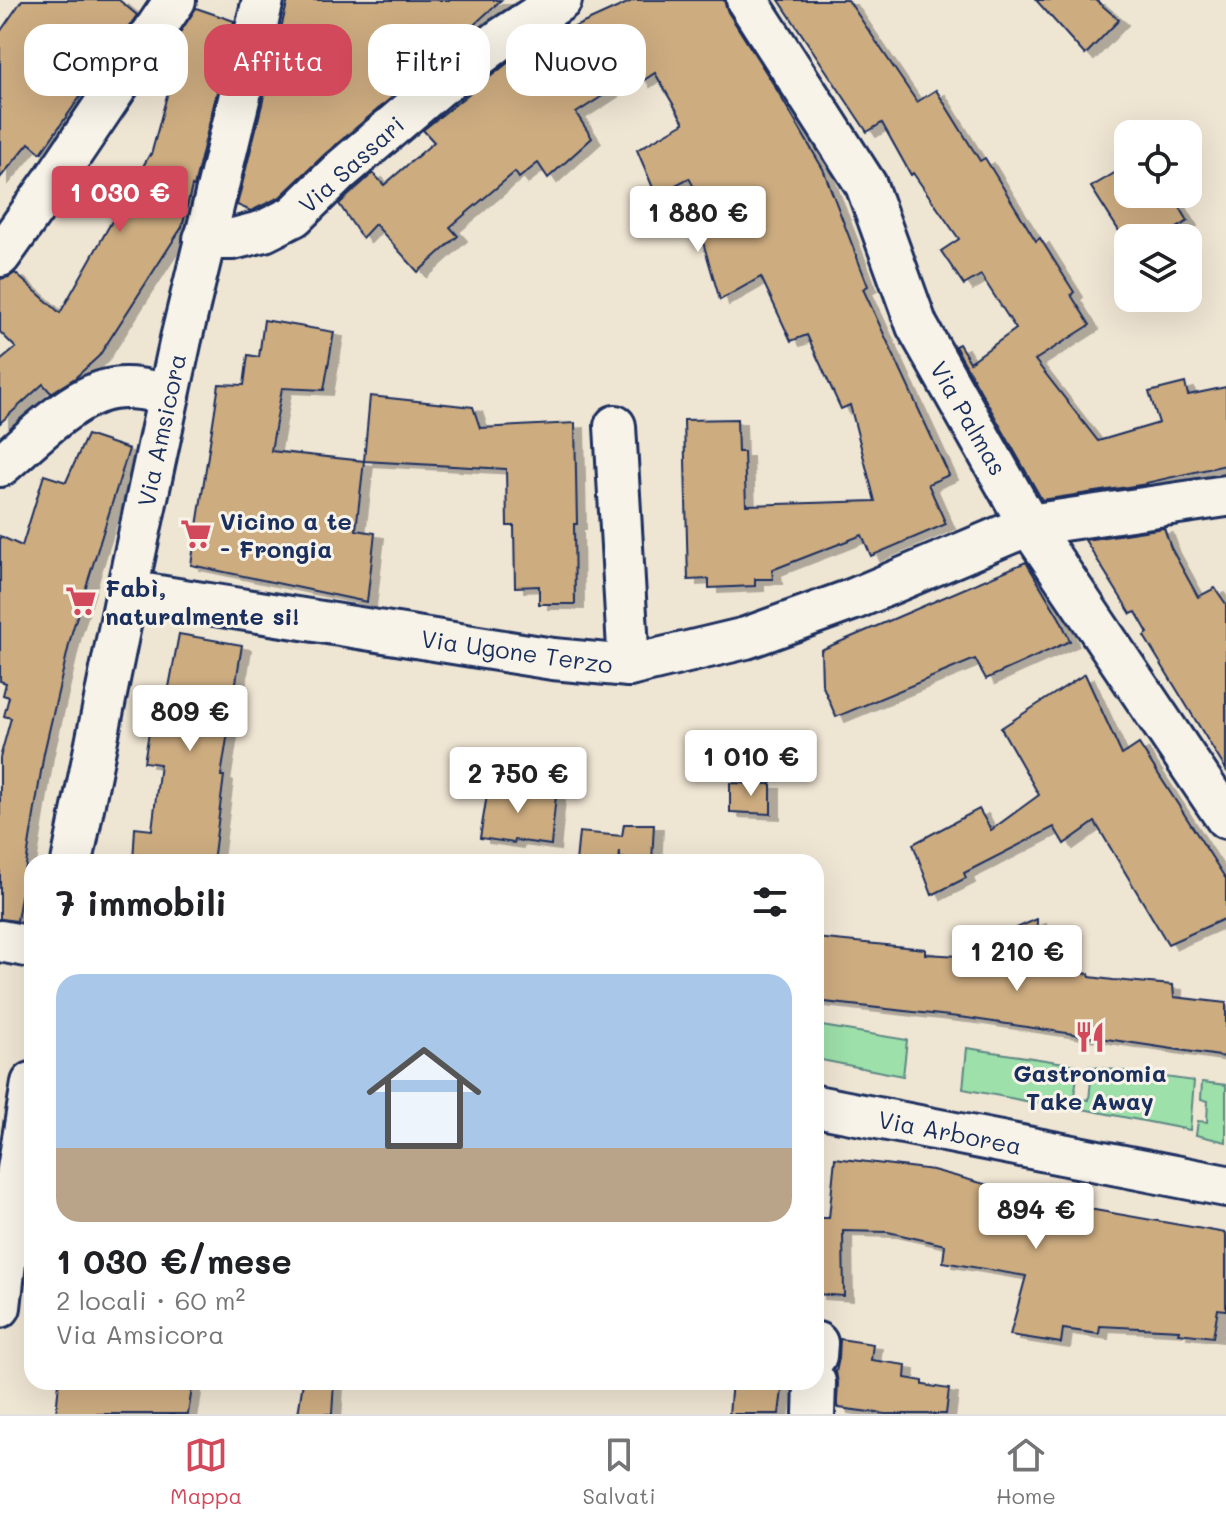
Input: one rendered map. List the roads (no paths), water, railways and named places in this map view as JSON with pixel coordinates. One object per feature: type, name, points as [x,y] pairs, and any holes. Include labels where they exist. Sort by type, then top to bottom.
[{"type":"street","name":"Via Amsicora","points":[[74,854],[169,395],[263,0]]},
{"type":"street","name":"Via Sassari","points":[[204,239],[233,239],[264,231],[294,216],[340,171],[436,89],[501,39],[561,0]]},
{"type":"street","name":"Via Palmas","points":[[747,0],[866,185],[917,326],[1029,525],[1226,818]]},
{"type":"street","points":[[0,256],[54,180],[162,5]]},
{"type":"street","points":[[0,466],[69,408],[94,394],[114,389],[144,389],[169,395]]},
{"type":"street","points":[[615,426],[629,666]]},
{"type":"street","name":"Via Ugone Terzo","points":[[127,591],[553,659],[629,666],[760,633],[854,599],[1029,525],[1226,496]]},
{"type":"street","points":[[0,941],[24,946]]},
{"type":"street","name":"Via Arborea","points":[[824,1108],[1226,1186]]},
{"type":"street","points":[[0,1307],[24,1132]]},
{"type":"street","points":[[814,1414],[815,1390]]},
{"type":"place","name":"Vicino a te - Frongia","points":[[196,534]]},
{"type":"place","name":"Fabì, naturalmente si!","points":[[81,601]]},
{"type":"place","name":"Gastronomia Take Away","points":[[1090,1037]]}]
